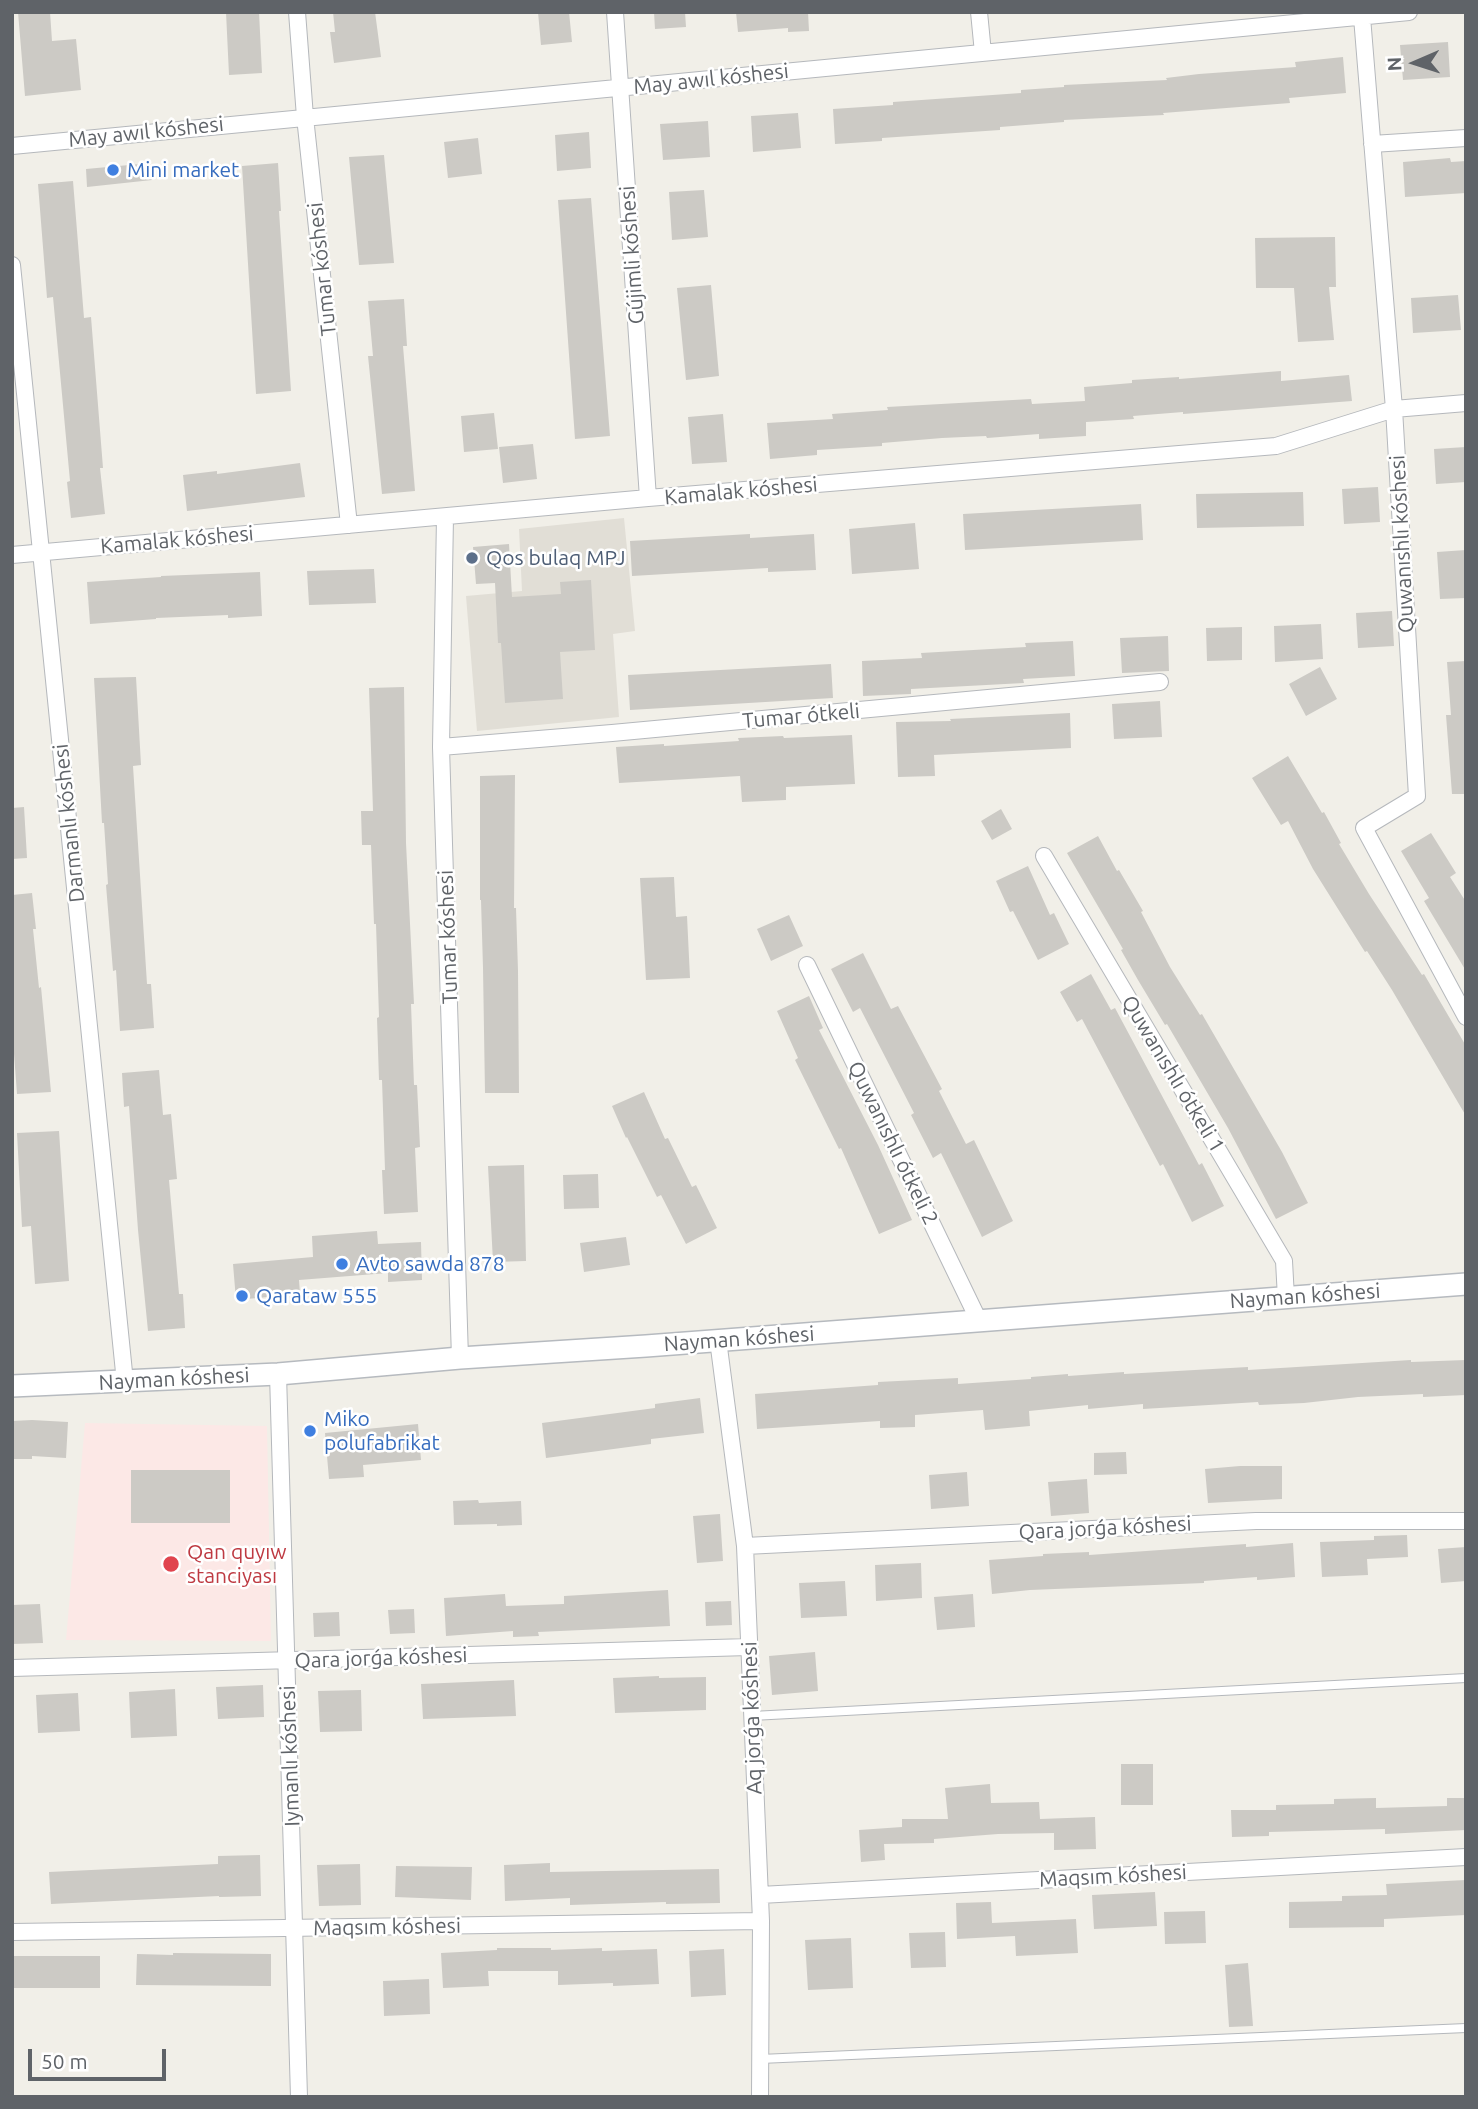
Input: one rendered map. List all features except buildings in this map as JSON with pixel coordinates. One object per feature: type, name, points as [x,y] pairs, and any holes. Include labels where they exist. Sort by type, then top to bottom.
[{"type":"main road","name":"Nayman kóshesi","points":[[12,1386],[278,1374],[460,1358],[1466,1284]]},
{"type":"street","name":"Tumar kóshesi","points":[[297,12],[305,117],[349,525]]},
{"type":"street","name":"Gújimli kóshesi","points":[[615,12],[648,498]]},
{"type":"street","points":[[979,12],[983,53]]},
{"type":"street","points":[[1228,12],[1229,30]]},
{"type":"street","name":"May awıl kóshesi","points":[[12,146],[1409,12]]},
{"type":"street","name":"Quwanıshlı kóshesi","points":[[1362,17],[1394,409],[1417,796],[1364,828],[1466,1017]]},
{"type":"street","points":[[1372,144],[1466,138]]},
{"type":"street","name":"Darmanlı kóshesi","points":[[12,265],[125,1382]]},
{"type":"street","name":"Kamalak kóshesi","points":[[12,555],[648,498],[1276,446],[1394,409],[1466,403]]},
{"type":"street","name":"Tumar kóshesi","points":[[444,517],[442,747],[460,1358]]},
{"type":"street","name":"Tumar ótkeli","points":[[442,747],[1160,682]]},
{"type":"street","name":"Quwanıshlı ótkeli 1","points":[[1044,856],[1284,1261],[1286,1298]]},
{"type":"street","name":"Quwanıshlı ótkeli 2","points":[[807,965],[979,1321]]},
{"type":"street","name":"Aq jorǵa kóshesi","points":[[718,1340],[745,1546],[761,1921],[760,2097]]},
{"type":"street","name":"Iymanlı kóshesi","points":[[278,1374],[299,2097]]},
{"type":"street","name":"Qara jorǵa kóshesi","points":[[745,1546],[1256,1521],[1466,1521]]},
{"type":"street","name":"Qara jorǵa kóshesi","points":[[12,1668],[749,1647]]},
{"type":"street","name":"Maqsım kóshesi","points":[[760,1895],[1466,1857]]},
{"type":"street","name":"Maqsım kóshesi","points":[[12,1932],[761,1921]]},
{"type":"lane","points":[[752,1716],[1466,1678]]},
{"type":"lane","points":[[760,2059],[1466,2028]]},
{"type":"shaded area","points":[[624,518],[635,631],[613,634],[619,717],[477,731],[466,596],[522,591],[519,529]]},
{"type":"shaded area","name":"Qan quyıw stanciyası","points":[[85,1423],[267,1426],[271,1641],[66,1640]]},
{"type":"place","name":"Mini market","points":[[113,170]]},
{"type":"place","name":"Qos bulaq MPJ","points":[[472,558]]},
{"type":"place","name":"Avto sawda 878","points":[[342,1264]]},
{"type":"place","name":"Qarataw 555","points":[[242,1296]]},
{"type":"place","name":"Miko polufabrikat","points":[[310,1431]]},
{"type":"place","name":"Qan quyıw stanciyası","points":[[171,1564]]}]
